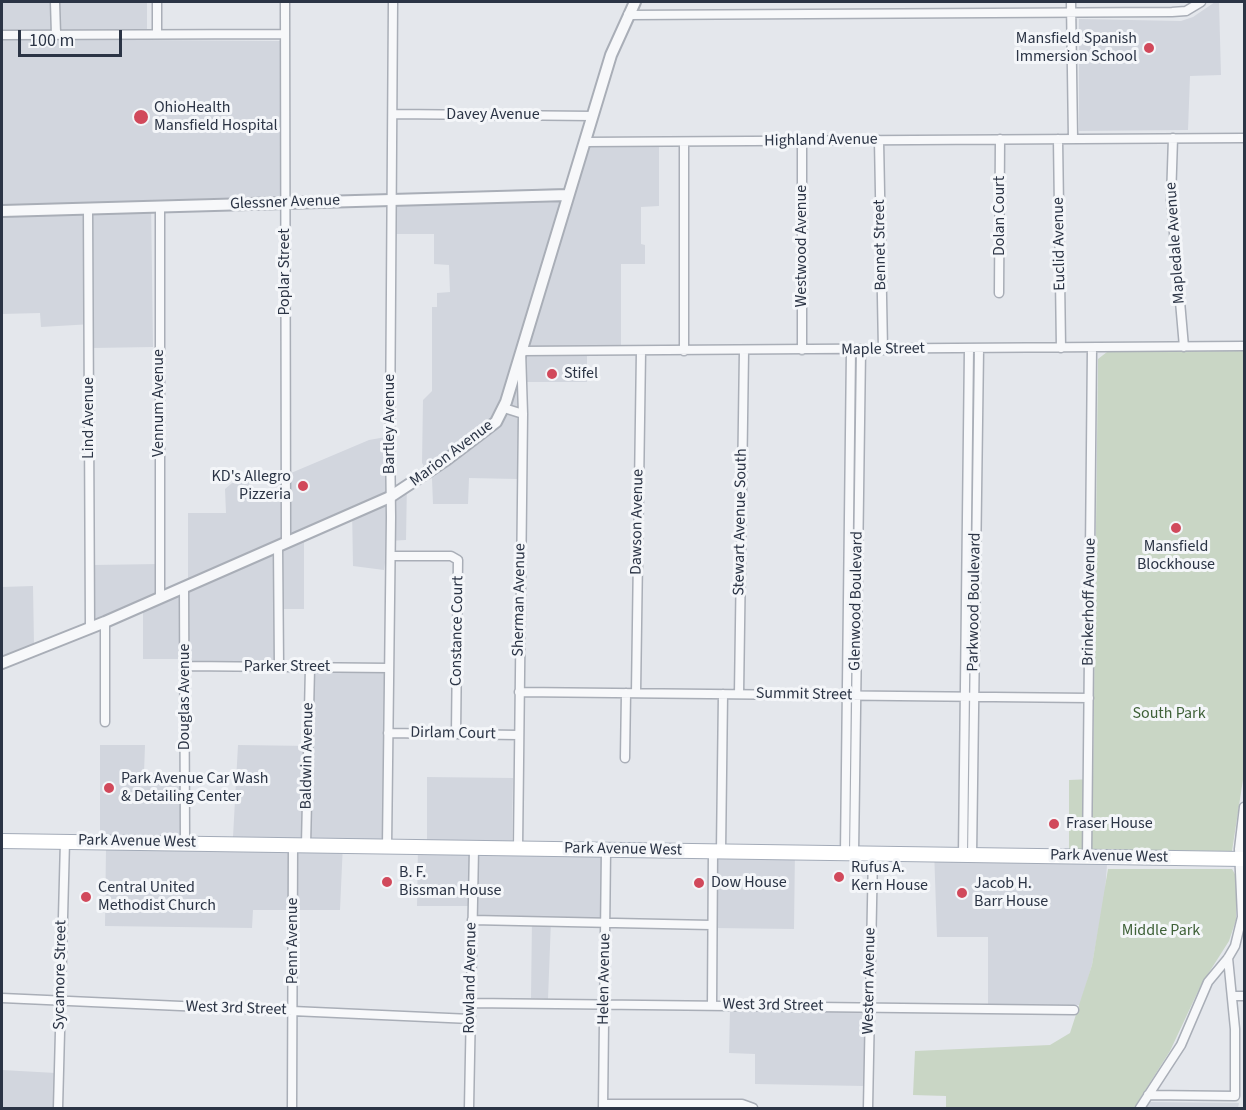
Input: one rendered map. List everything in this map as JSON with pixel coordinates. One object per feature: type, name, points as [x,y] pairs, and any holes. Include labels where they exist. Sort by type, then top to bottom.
[{"type":"main road","name":"Park Avenue West","points":[[2,842],[1243,858]]},
{"type":"street","points":[[56,2],[56,34]]},
{"type":"street","points":[[157,2],[157,33]]},
{"type":"street","name":"Poplar Street","points":[[279,667],[282,544],[285,2]]},
{"type":"street","name":"Bartley Avenue","points":[[387,846],[391,555],[393,2]]},
{"type":"street","name":"Marion Avenue","points":[[2,663],[90,628],[390,497],[474,440],[496,422],[504,408],[613,50],[635,2]]},
{"type":"street","points":[[1071,2],[1073,139],[1245,138]]},
{"type":"street","points":[[628,15],[1179,12],[1191,9],[1201,2]]},
{"type":"street","points":[[2,35],[285,34]]},
{"type":"street","name":"Davey Avenue","points":[[393,114],[593,116]]},
{"type":"street","name":"Mapledale Avenue","points":[[1173,138],[1171,199],[1184,347]]},
{"type":"street","name":"Euclid Avenue","points":[[1058,139],[1061,348]]},
{"type":"street","name":"Highland Avenue","points":[[585,142],[1073,139]]},
{"type":"street","name":"Bennet Street","points":[[879,140],[883,350]]},
{"type":"street","name":"Dolan Court","points":[[999,293],[1000,140]]},
{"type":"street","name":"Westwood Avenue","points":[[802,141],[802,350]]},
{"type":"street","points":[[684,142],[684,351]]},
{"type":"street","name":"Glessner Avenue","points":[[2,212],[568,195]]},
{"type":"street","name":"Vennum Avenue","points":[[160,208],[160,598]]},
{"type":"street","name":"Lind Avenue","points":[[88,209],[90,628]]},
{"type":"street","name":"Maple Street","points":[[521,351],[1245,346]]},
{"type":"street","name":"Brinkerhoff Avenue","points":[[1087,856],[1092,348]]},
{"type":"street","points":[[967,855],[974,349]]},
{"type":"street","name":"Glenwood Boulevard","points":[[849,853],[846,695],[851,350]]},
{"type":"street","name":"Glenwood Boulevard","points":[[849,853],[856,695],[861,350]]},
{"type":"street","name":"Sherman Avenue","points":[[518,848],[523,414],[521,351]]},
{"type":"street","name":"Dawson Avenue","points":[[636,693],[641,351]]},
{"type":"street","name":"Stewart Avenue South","points":[[739,694],[744,351]]},
{"type":"street","points":[[504,408],[523,414]]},
{"type":"street","name":"Constance Court","points":[[391,555],[451,556],[458,560],[456,734]]},
{"type":"street","name":"Douglas Avenue","points":[[184,586],[185,843]]},
{"type":"street","points":[[105,621],[105,722]]},
{"type":"street","name":"Parker Street","points":[[184,666],[389,668]]},
{"type":"street","name":"Baldwin Avenue","points":[[300,845],[310,667]]},
{"type":"street","name":"Summit Street","points":[[519,692],[1089,698]]},
{"type":"street","points":[[625,758],[626,693]]},
{"type":"street","points":[[712,1006],[711,925],[717,851],[723,694]]},
{"type":"street","name":"Dirlam Court","points":[[388,733],[518,735]]},
{"type":"street","points":[[1140,1108],[1181,1045],[1210,978],[1228,958],[1238,937],[1242,917],[1243,858],[1239,849],[1245,807]]},
{"type":"street","name":"Sycamore Street","points":[[58,1108],[65,842]]},
{"type":"street","name":"Penn Avenue","points":[[292,1108],[292,1011],[300,845]]},
{"type":"street","name":"Rowland Avenue","points":[[469,1108],[474,848]]},
{"type":"street","name":"Helen Avenue","points":[[603,1106],[606,850]]},
{"type":"street","name":"Western Avenue","points":[[868,1108],[873,853]]},
{"type":"street","points":[[472,920],[711,925]]},
{"type":"street","points":[[1148,1095],[1235,1096],[1228,958]]},
{"type":"street","points":[[1210,978],[1225,978],[1231,993]]},
{"type":"street","points":[[1231,993],[1245,996]]},
{"type":"street","name":"West 3rd Street","points":[[2,998],[471,1019]]},
{"type":"street","name":"West 3rd Street","points":[[471,1003],[1074,1010]]},
{"type":"street","points":[[603,1106],[742,1104],[753,1108]]},
{"type":"shaded area","name":"OhioHealth Mansfield Hospital","points":[[2,2],[147,2],[147,40],[280,41],[281,193],[279,197],[151,200],[153,347],[92,348],[92,324],[41,327],[40,313],[2,314]]},
{"type":"shaded area","name":"Mansfield Spanish Immersion School","points":[[1215,2],[1219,2],[1221,75],[1190,76],[1188,130],[1079,131],[1079,19],[1181,21],[1193,17]]},
{"type":"shaded area","points":[[581,136],[659,141],[659,206],[641,207],[641,244],[645,245],[645,264],[621,264],[621,347],[587,347],[587,382],[519,382],[517,479],[469,478],[468,504],[433,504],[432,479],[422,463],[423,400],[432,391],[432,307],[437,307],[437,293],[450,292],[449,265],[434,264],[434,234],[393,234],[395,194],[565,188]]},
{"type":"shaded area","points":[[386,437],[386,491],[407,481],[406,540],[388,541],[384,570],[353,566],[352,507],[304,529],[304,609],[282,609],[282,664],[190,664],[190,659],[143,659],[143,600],[93,621],[93,565],[158,564],[158,593],[188,580],[188,513],[226,513],[225,489],[232,483],[249,481],[250,495],[291,494],[291,473],[369,440]]},
{"type":"shaded area","points":[[33,586],[34,645],[2,658],[2,587]]},
{"type":"shaded area","points":[[314,670],[385,671],[384,844],[343,843],[340,910],[253,910],[252,928],[105,926],[106,848],[100,848],[100,745],[145,745],[144,773],[190,774],[189,836],[233,837],[238,745],[311,746]]},
{"type":"shaded area","points":[[427,777],[513,778],[512,844],[611,844],[608,919],[551,920],[548,999],[531,998],[532,919],[470,918],[470,906],[417,906],[418,846],[427,846]]},
{"type":"shaded area","points":[[716,847],[795,848],[794,929],[714,928]]},
{"type":"shaded area","points":[[934,849],[1108,851],[1105,892],[1092,965],[1080,1005],[988,1004],[988,937],[937,937]]},
{"type":"shaded area","points":[[730,1010],[865,1012],[864,1086],[755,1084],[755,1054],[729,1053]]},
{"type":"shaded area","points":[[2,1070],[56,1073],[54,1108],[2,1108]]},
{"type":"shaded area","points":[[1147,1102],[1239,1103],[1238,1108],[1145,1108]]},
{"type":"green space","name":"South Park","points":[[1244,351],[1244,773],[1232,851],[1069,850],[1069,780],[1093,779],[1098,359],[1107,352]]},
{"type":"green space","name":"Middle Park","points":[[1108,869],[1232,869],[1236,876],[1236,920],[1229,941],[1201,985],[1170,1051],[1134,1108],[946,1108],[946,1096],[913,1095],[915,1051],[1050,1045],[1070,1033],[1092,965]]},
{"type":"place","name":"Mansfield Spanish Immersion School","points":[[1149,48]]},
{"type":"place","name":"OhioHealth Mansfield Hospital","points":[[141,117]]},
{"type":"place","name":"Stifel","points":[[552,374]]},
{"type":"place","name":"KD's Allegro Pizzeria","points":[[303,486]]},
{"type":"place","name":"Mansfield Blockhouse","points":[[1176,528]]},
{"type":"place","name":"Park Avenue Car Wash & Detailing Center","points":[[109,788]]},
{"type":"place","name":"Fraser House","points":[[1054,824]]},
{"type":"place","name":"Rufus A. Kern House","points":[[839,877]]},
{"type":"place","name":"B. F. Bissman House","points":[[387,882]]},
{"type":"place","name":"Dow House","points":[[699,883]]},
{"type":"place","name":"Jacob H. Barr House","points":[[962,893]]},
{"type":"place","name":"Central United Methodist Church","points":[[86,897]]}]
